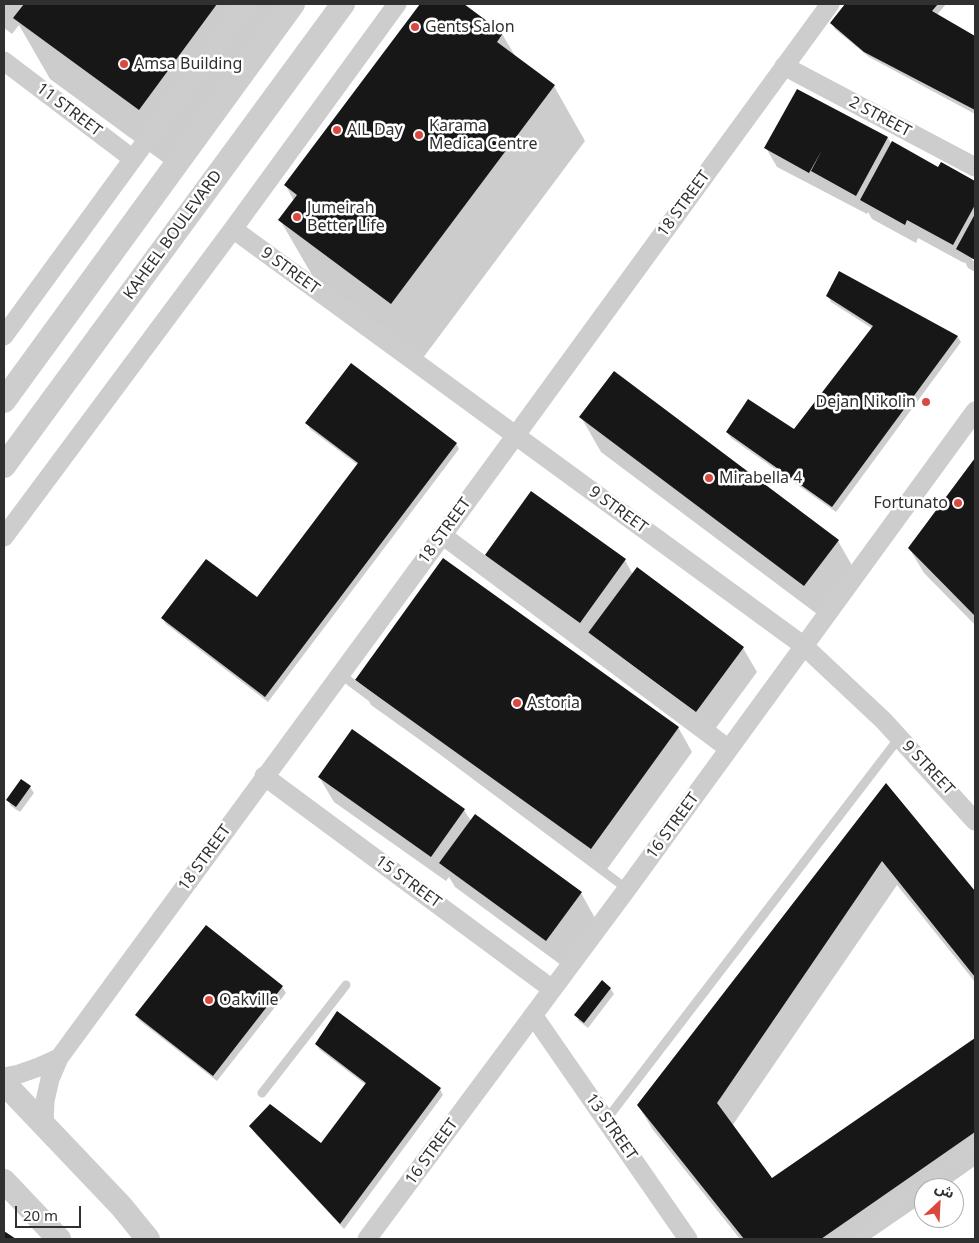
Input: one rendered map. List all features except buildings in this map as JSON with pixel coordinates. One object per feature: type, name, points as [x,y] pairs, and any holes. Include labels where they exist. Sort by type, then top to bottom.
[{"type":"street","points":[[4,336],[246,4]]},
{"type":"street","points":[[4,401],[293,4]]},
{"type":"street","name":"KAHEEL BOULEVARD","points":[[4,466],[343,4]]},
{"type":"street","points":[[4,537],[233,229],[397,4]]},
{"type":"street","name":"18 STREET","points":[[44,1124],[45,1101],[50,1079],[58,1058],[830,4]]},
{"type":"street","name":"11 STREET","points":[[4,61],[133,159]]},
{"type":"street","name":"2 STREET","points":[[784,66],[975,167]]},
{"type":"street","name":"9 STREET","points":[[233,229],[804,646],[884,721],[975,821]]},
{"type":"street","name":"16 STREET","points":[[367,1239],[627,889],[975,411]]},
{"type":"street","points":[[442,535],[729,749]]},
{"type":"street","name":"15 STREET","points":[[264,776],[552,989]]},
{"type":"street","name":"13 STREET","points":[[533,1014],[688,1239]]},
{"type":"street","name":"18 STREET","points":[[4,1077],[39,1067],[58,1058]]},
{"type":"street","points":[[4,1083],[121,1206],[148,1239]]},
{"type":"street","points":[[4,1181],[59,1239]]},
{"type":"lane","points":[[340,674],[627,889]]},
{"type":"lane","points":[[606,1120],[899,738]]},
{"type":"lane","points":[[262,1093],[346,986]]},
{"type":"lane","points":[[858,1239],[910,1193],[975,1146]]},
{"type":"place","name":"Gents Salon","points":[[415,27]]},
{"type":"place","name":"Amsa Building","points":[[124,64]]},
{"type":"place","name":"AlL Day","points":[[337,130]]},
{"type":"place","name":"Karama Medica Centre","points":[[419,135]]},
{"type":"place","name":"Jumeirah Better Life","points":[[297,217]]},
{"type":"place","name":"Dejan Nikolin","points":[[926,402]]},
{"type":"place","name":"Mirabella 4","points":[[709,478]]},
{"type":"place","name":"Fortunato","points":[[958,503]]},
{"type":"place","name":"Astoria","points":[[517,703]]},
{"type":"place","name":"Oakville","points":[[209,1000]]}]
